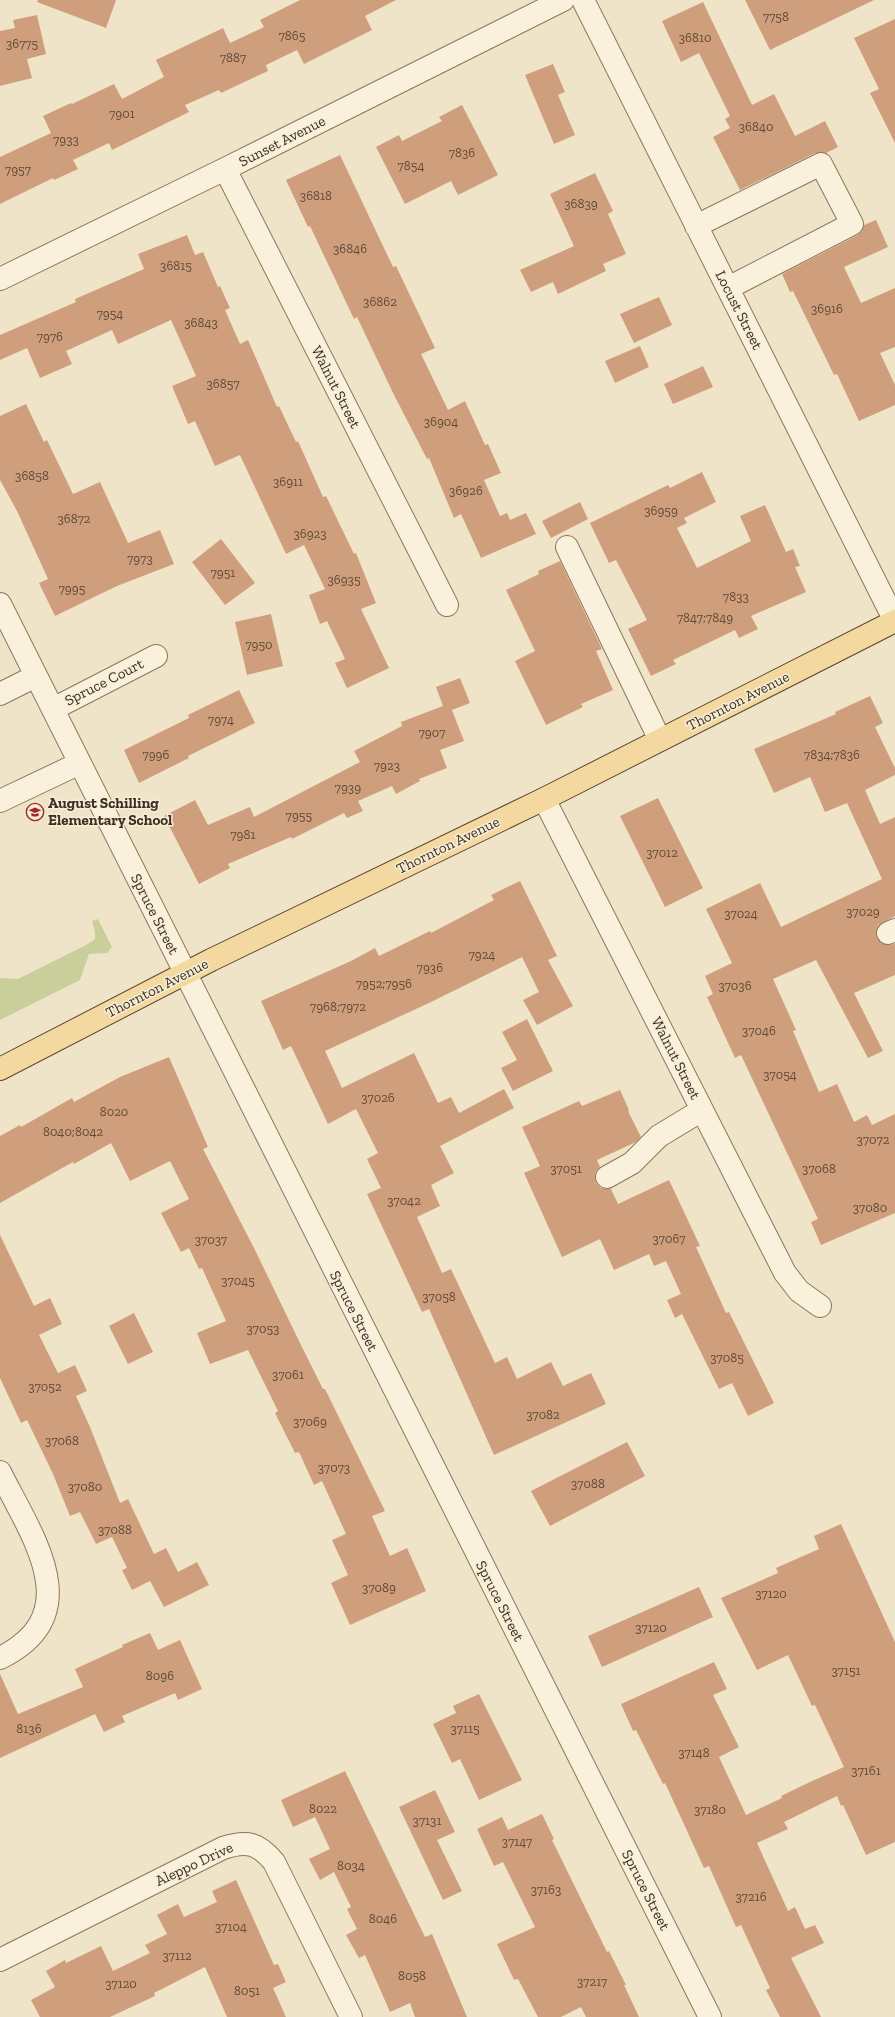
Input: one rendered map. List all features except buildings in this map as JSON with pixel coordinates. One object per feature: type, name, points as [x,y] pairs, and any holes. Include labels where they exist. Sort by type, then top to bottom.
[{"type":"main road","name":"Thornton Avenue","points":[[0,1069],[266,933],[544,799],[895,621]]},
{"type":"street","name":"Sunset Avenue","points":[[0,279],[225,169],[563,0]]},
{"type":"street","name":"Locust Street","points":[[583,0],[895,621]]},
{"type":"street","points":[[696,226],[821,164],[852,224],[728,288]]},
{"type":"street","name":"Walnut Street","points":[[225,169],[447,605]]},
{"type":"street","points":[[567,548],[660,740]]},
{"type":"street","name":"Spruce Street","points":[[0,604],[710,2017]]},
{"type":"street","name":"Spruce Court","points":[[53,709],[156,656]]},
{"type":"street","points":[[0,694],[36,676]]},
{"type":"street","points":[[0,801],[80,763]]},
{"type":"street","name":"Walnut Street","points":[[544,799],[785,1273],[799,1291],[820,1306]]},
{"type":"street","points":[[607,1177],[632,1163],[659,1136],[702,1110]]},
{"type":"street","points":[[0,1472],[42,1556],[48,1580],[47,1608],[36,1633],[15,1651],[0,1658]]},
{"type":"street","name":"Aleppo Drive","points":[[0,1960],[223,1848],[235,1844],[251,1843],[265,1851],[274,1862],[351,2017]]},
{"type":"green space","points":[[98,919],[112,947],[107,953],[89,954],[80,980],[0,1020],[0,978],[18,979],[86,945],[95,939],[92,921]]},
{"type":"place","name":"August Schilling Elementary School","points":[[35,812]]}]
